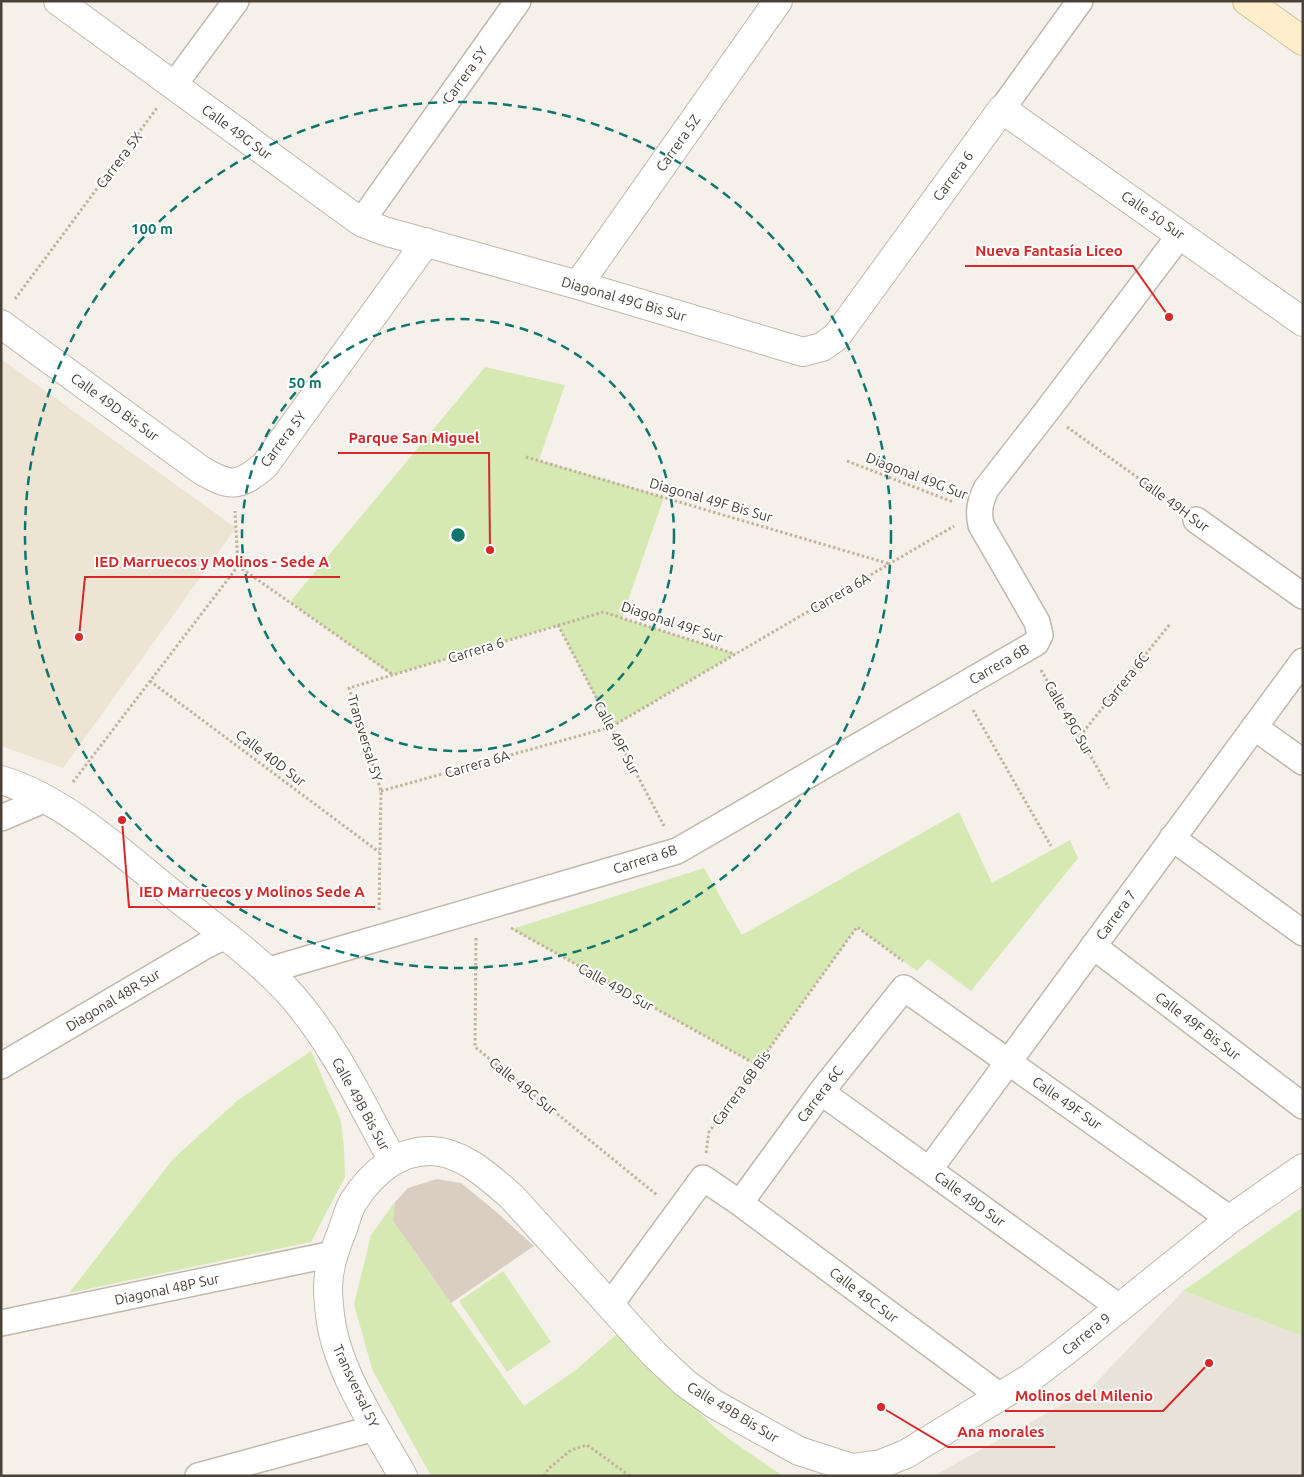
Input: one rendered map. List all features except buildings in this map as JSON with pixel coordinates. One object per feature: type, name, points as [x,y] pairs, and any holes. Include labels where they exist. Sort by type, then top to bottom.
[{"type":"main road","points":[[1247,1],[1303,41]]},
{"type":"street","name":"Calle 49G Sur","points":[[58,1],[361,222],[384,231],[426,242]]},
{"type":"street","points":[[174,85],[236,1]]},
{"type":"street","name":"Carrera 5Y","points":[[361,222],[518,1]]},
{"type":"street","name":"Carrera 5Z","points":[[578,285],[778,1]]},
{"type":"street","name":"Carrera 6","points":[[822,347],[836,337],[1080,1]]},
{"type":"street","name":"Calle 50 Sur","points":[[1002,109],[1303,322]]},
{"type":"street","points":[[1034,641],[1037,622],[981,525],[978,512],[986,489],[1180,235]]},
{"type":"street","name":"Carrera 5Y","points":[[233,484],[251,477],[265,465],[426,242]]},
{"type":"street","name":"Diagonal 49G Bis Sur","points":[[426,242],[804,352],[822,347]]},
{"type":"street","name":"Calle 49D Bis Sur","points":[[7,313],[200,470],[218,480],[233,484]]},
{"type":"street","name":"Calle 49H Sur","points":[[1196,520],[1303,596]]},
{"type":"street","name":"Carrera 6B","points":[[266,971],[677,851],[960,687],[1034,641]]},
{"type":"street","name":"Carrera 7","points":[[929,1170],[1303,661]]},
{"type":"street","points":[[1254,727],[1303,762]]},
{"type":"street","name":"Calle 49B Bis Sur","points":[[1,780],[46,799],[76,817],[225,936],[292,996],[342,1067],[393,1160],[412,1152],[433,1151],[457,1156],[487,1175],[512,1197],[654,1354],[685,1384],[714,1404],[800,1451],[850,1472]]},
{"type":"street","points":[[1,818],[46,799]]},
{"type":"street","points":[[1172,838],[1303,933]]},
{"type":"street","name":"Diagonal 48R Sur","points":[[1,1066],[225,936]]},
{"type":"street","name":"Calle 49F Bis Sur","points":[[1093,946],[1303,1106]]},
{"type":"street","name":"Calle 49F Sur","points":[[904,988],[1230,1219]]},
{"type":"street","name":"Carrera 6C","points":[[740,1202],[821,1092],[904,988]]},
{"type":"street","name":"Calle 49D Sur","points":[[821,1092],[1120,1306]]},
{"type":"street","name":"Transversal 5Y","points":[[393,1160],[375,1174],[352,1203],[333,1254],[328,1287],[330,1316],[336,1347],[375,1428],[403,1476]]},
{"type":"street","name":"Carrera 9","points":[[850,1472],[881,1464],[906,1454],[1030,1378],[1230,1219],[1303,1168]]},
{"type":"street","points":[[610,1305],[703,1178]]},
{"type":"street","name":"Calle 49C Sur","points":[[703,1178],[740,1202],[1000,1396]]},
{"type":"street","name":"Diagonal 48P Sur","points":[[1,1323],[333,1254]]},
{"type":"street","points":[[198,1476],[375,1428]]},
{"type":"path","name":"Carrera 5X","points":[[7,313],[174,85]]},
{"type":"path","name":"Calle 49H Sur","points":[[1046,412],[1196,520]]},
{"type":"path","name":"Diagonal 49F Bis Sur","points":[[526,457],[890,564]]},
{"type":"path","name":"Diagonal 49G Sur","points":[[846,461],[978,512]]},
{"type":"path","points":[[73,782],[238,566],[233,484]]},
{"type":"path","name":"Carrera 6A","points":[[381,791],[611,727],[978,512]]},
{"type":"path","points":[[238,566],[392,675]]},
{"type":"path","name":"Diagonal 49F Sur","points":[[603,612],[735,654]]},
{"type":"path","name":"Carrera 6","points":[[349,688],[603,612]]},
{"type":"path","name":"Carrera 6C","points":[[1080,736],[1170,624]]},
{"type":"path","name":"Calle 49F Sur","points":[[558,625],[677,851]]},
{"type":"path","name":"Calle 49G Sur","points":[[1034,641],[1080,736],[1109,788]]},
{"type":"path","name":"Calle 40D Sur","points":[[150,681],[380,852]]},
{"type":"path","points":[[960,687],[1051,846]]},
{"type":"path","name":"Transversal 5Y","points":[[349,688],[381,791],[378,938]]},
{"type":"path","name":"Calle 49D Sur","points":[[476,909],[757,1066]]},
{"type":"path","name":"Calle 49C Sur","points":[[476,909],[475,1047],[678,1212]]},
{"type":"path","name":"Carrera 6B Bis","points":[[703,1178],[709,1132],[857,927],[917,971],[904,988]]},
{"type":"path","points":[[544,1476],[548,1469],[571,1450],[588,1445],[630,1476]]},
{"type":"shaded area","points":[[1,359],[236,528],[63,768],[1,746]]},
{"type":"shaded area","points":[[1183,1291],[1303,1336],[1303,1476],[933,1476],[1089,1390]]},
{"type":"green space","points":[[485,367],[565,385],[539,460],[664,497],[622,618],[735,654],[611,727],[558,625],[392,675],[290,602]]},
{"type":"green space","points":[[959,812],[992,883],[1070,840],[1078,858],[971,991],[928,959],[917,971],[857,927],[757,1065],[512,929],[704,868],[742,935]]},
{"type":"green space","points":[[311,1051],[341,1121],[345,1177],[311,1242],[69,1293],[173,1159],[238,1100]]},
{"type":"green space","points":[[395,1202],[393,1221],[524,1406],[577,1369],[618,1333],[713,1426],[783,1476],[431,1476],[372,1369],[354,1304],[371,1235]]},
{"type":"green space","points":[[1303,1207],[1303,1336],[1183,1291]]},
{"type":"green space","points":[[503,1271],[551,1342],[507,1372],[459,1301]]},
{"type":"place","name":"Nueva Fantasía Liceo","points":[[1169,317]]},
{"type":"place","name":"Parque San Miguel","points":[[490,550]]},
{"type":"place","name":"IED Marruecos y Molinos - Sede A","points":[[79,637]]},
{"type":"place","name":"IED Marruecos y Molinos Sede A","points":[[122,820]]},
{"type":"place","name":"Molinos del Milenio","points":[[1209,1363]]},
{"type":"place","name":"Ana morales","points":[[881,1407]]}]
